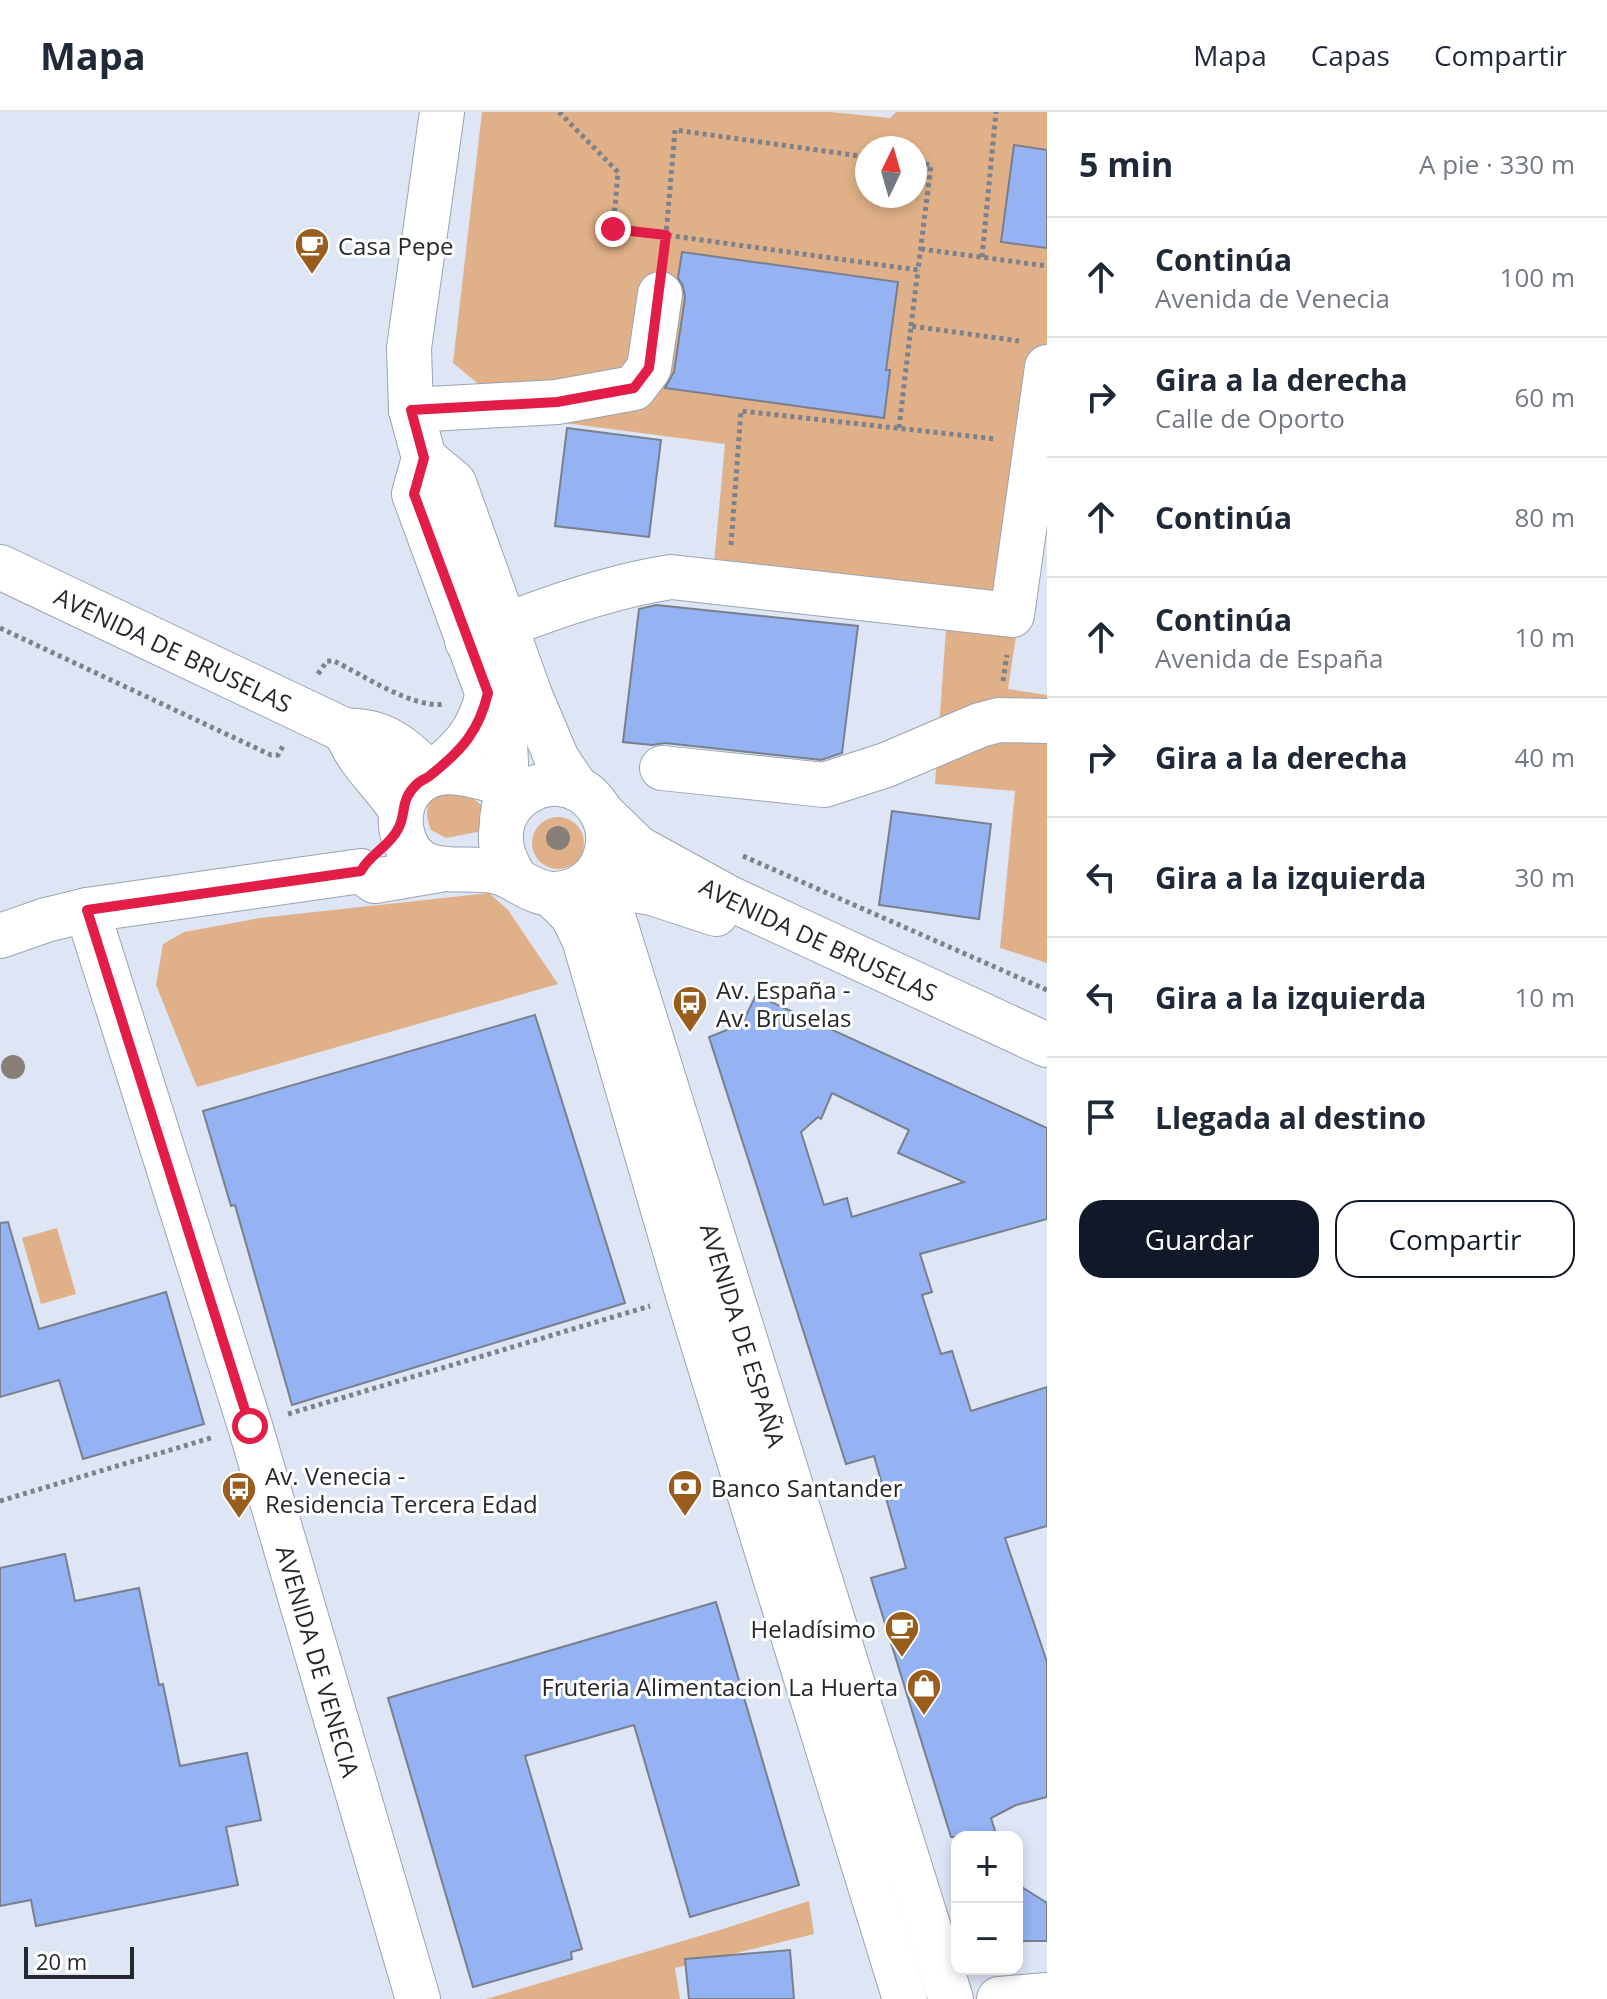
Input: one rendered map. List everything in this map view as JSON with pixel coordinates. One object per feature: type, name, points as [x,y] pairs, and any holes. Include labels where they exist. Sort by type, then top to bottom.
[{"type":"street","points":[[361,871],[368,859],[386,844],[401,818],[407,796],[417,784],[457,753],[474,733],[488,693],[486,633],[454,483],[424,458],[411,410],[409,348],[442,112]]},
{"type":"street","points":[[411,410],[557,402],[634,388],[649,368],[660,294]]},
{"type":"street","points":[[486,633],[641,582],[671,577],[1012,615],[1037,443],[1039,355]]},
{"type":"street","name":"AVENIDA DE BRUSELAS","points":[[0,567],[346,731],[365,730],[405,749],[431,775]]},
{"type":"street","points":[[486,633],[530,695],[557,759],[578,857]]},
{"type":"street","points":[[488,693],[505,741],[513,801],[500,845],[505,863],[578,857]]},
{"type":"street","points":[[662,768],[824,785],[886,765],[980,725],[999,720],[1047,721]]},
{"type":"street","points":[[346,731],[352,749],[389,790],[401,818],[404,841],[413,855],[439,870]]},
{"type":"street","points":[[431,775],[461,773],[513,801]]},
{"type":"street","points":[[513,801],[539,786],[558,784],[578,857]]},
{"type":"street","name":"AVENIDA DE BRUSELAS","points":[[578,857],[638,848],[729,898],[1047,1045]]},
{"type":"street","points":[[0,936],[87,910],[361,871],[375,881],[439,870],[496,872],[578,857]]},
{"type":"street","name":"AVENIDA DE BRUSELAS","points":[[578,857],[652,893],[698,907],[1047,1065]]},
{"type":"street","name":"AVENIDA DE ESPAÑA","points":[[578,857],[636,989],[951,1999]]},
{"type":"street","name":"AVENIDA DE ESPAÑA","points":[[578,857],[572,915],[584,939],[688,1295],[905,1999]]},
{"type":"street","points":[[636,989],[639,955],[654,929],[666,918],[698,907]]},
{"type":"street","name":"AVENIDA DE VENECIA","points":[[87,910],[250,1426],[418,1999]]},
{"type":"street","points":[[999,1999],[1047,1995]]},
{"type":"path","points":[[559,112],[618,172],[613,229],[918,270]]},
{"type":"path","points":[[982,257],[996,112]]},
{"type":"path","points":[[660,294],[675,130],[855,155]]},
{"type":"path","points":[[927,164],[931,165],[927,199]]},
{"type":"path","points":[[899,428],[926,208]]},
{"type":"path","points":[[921,249],[1047,266]]},
{"type":"path","points":[[911,326],[1039,355]]},
{"type":"path","points":[[728,583],[741,411],[1037,443]]},
{"type":"path","points":[[999,720],[1012,615]]},
{"type":"path","points":[[0,1501],[688,1295]]},
{"type":"shaded area","points":[[482,112],[831,112],[890,118],[896,112],[1047,112],[1047,432],[1008,689],[1047,695],[1047,963],[1000,948],[1015,791],[935,784],[947,615],[712,585],[725,444],[519,417],[453,363]]},
{"type":"shaded area","points":[[438,793],[466,793],[489,811],[482,831],[446,838],[431,830],[427,810]]},
{"type":"shaded area","points":[[558,817],[576,825],[584,843],[576,861],[558,869],[540,861],[532,843],[540,825]]},
{"type":"shaded area","points":[[489,893],[508,910],[558,984],[197,1087],[156,985],[163,944],[184,932],[260,918]]},
{"type":"shaded area","points":[[57,1228],[76,1294],[41,1304],[22,1238]]},
{"type":"shaded area","points":[[809,1901],[814,1934],[675,1968],[680,1999],[486,1999],[720,1930]]},
{"type":"building","points":[[1014,145],[1047,150],[1047,248],[1001,242]]},
{"type":"building","points":[[682,252],[898,282],[886,370],[890,370],[884,418],[665,388],[674,372],[685,298],[678,278]]},
{"type":"building","points":[[567,428],[661,440],[649,537],[555,526]]},
{"type":"building","points":[[656,605],[858,626],[842,753],[821,760],[665,743],[623,742],[639,609]]},
{"type":"building","points":[[892,811],[991,824],[979,919],[879,905]]},
{"type":"building","points":[[756,995],[1047,1128],[1047,1219],[920,1254],[932,1292],[922,1295],[941,1354],[952,1351],[971,1411],[1047,1387],[1047,1526],[1005,1538],[1047,1662],[1047,1797],[1016,1805],[991,1818],[995,1831],[951,1831],[951,1837],[871,1578],[906,1568],[874,1456],[846,1464],[709,1037],[742,1024]],"holes":[[[832,1093],[909,1130],[898,1153],[964,1182],[852,1217],[847,1198],[824,1205],[801,1132],[818,1117],[821,1119]]]},
{"type":"building","points":[[535,1015],[625,1303],[292,1405],[235,1205],[231,1206],[203,1111]]},
{"type":"building","points":[[8,1222],[39,1329],[166,1292],[204,1424],[83,1459],[59,1380],[0,1397],[0,1223]]},
{"type":"building","points":[[65,1554],[75,1601],[139,1588],[180,1766],[247,1753],[261,1820],[226,1827],[238,1885],[36,1926],[31,1900],[0,1906],[0,1568]]},
{"type":"building","points":[[716,1602],[799,1885],[690,1917],[634,1725],[525,1756],[582,1949],[571,1952],[572,1959],[473,1987],[388,1698]]},
{"type":"building","points":[[1023,1888],[1047,1903],[1047,1941],[1023,1941]]},
{"type":"building","points":[[790,1950],[794,1999],[689,1999],[685,1959]]},
{"type":"place","name":"Casa Pepe","points":[[312,276]]},
{"type":"place","name":"Av. España - Av. Bruselas","points":[[690,1034]]},
{"type":"place","name":"Banco Santander","points":[[685,1518]]},
{"type":"place","name":"Av. Venecia - Residencia Tercera Edad","points":[[239,1520]]},
{"type":"place","name":"Heladísimo","points":[[902,1659]]},
{"type":"place","name":"Fruteria Alimentacion La Huerta","points":[[924,1717]]},
{"type":"route","points":[[250,1426],[87,910],[361,871],[368,859],[395,835],[407,796],[417,784],[457,753],[474,733],[488,693],[414,494],[424,458],[411,410],[557,402],[634,388],[649,368],[666,235],[613,229]]}]
